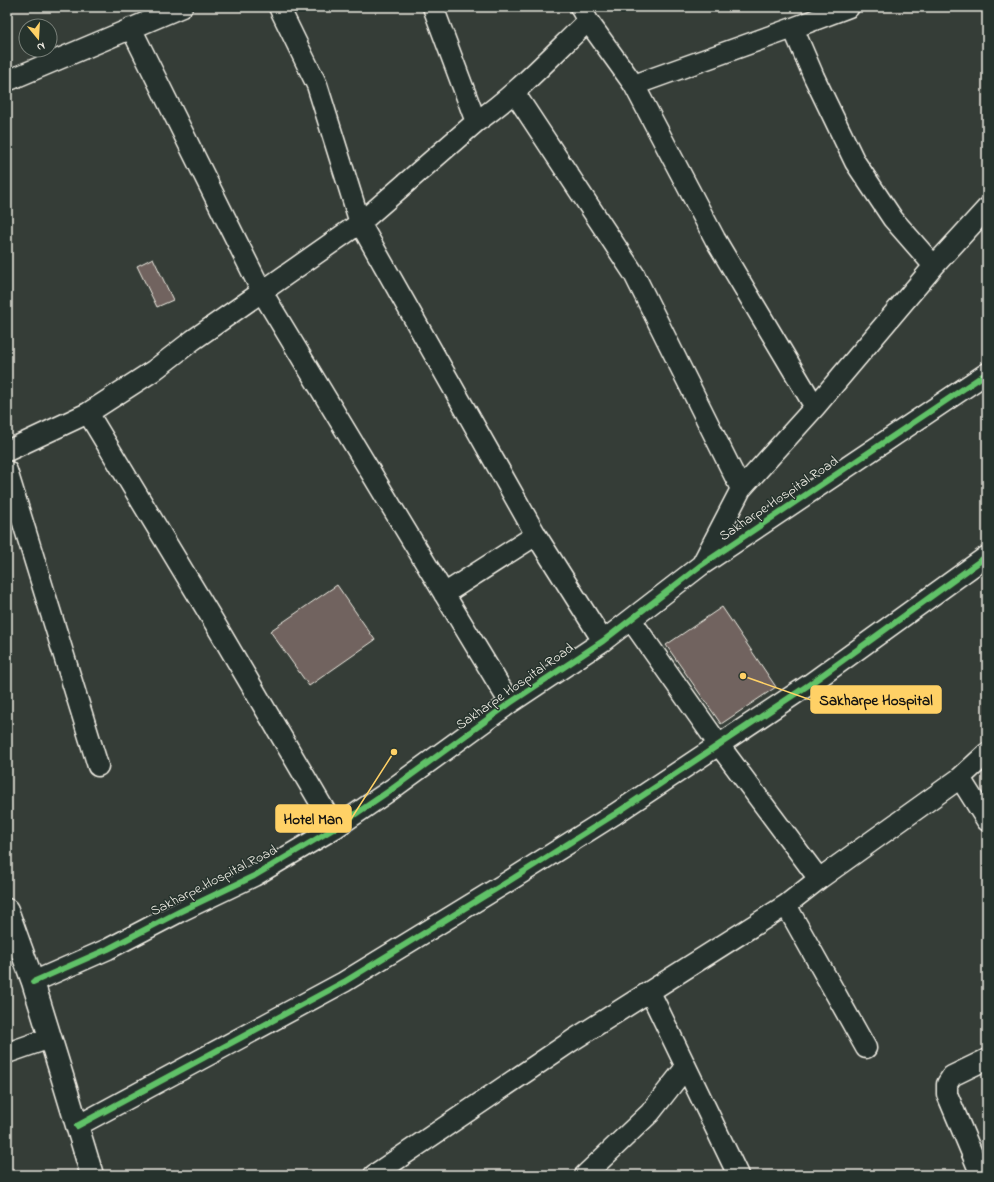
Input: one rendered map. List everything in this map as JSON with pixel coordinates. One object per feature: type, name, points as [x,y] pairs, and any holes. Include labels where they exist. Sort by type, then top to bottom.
[{"type":"main road","points":[[7,910],[33,982],[92,1175]]},
{"type":"street","points":[[7,81],[182,7]]},
{"type":"street","points":[[279,7],[317,85],[360,223],[536,535],[603,641]]},
{"type":"street","points":[[433,7],[476,122]]},
{"type":"street","points":[[634,85],[849,7]]},
{"type":"street","points":[[7,451],[88,413],[153,371],[193,340],[360,223],[476,122],[514,92],[584,14],[634,85],[715,239],[815,407]]},
{"type":"street","points":[[131,28],[262,292],[510,702]]},
{"type":"street","points":[[793,28],[814,78],[855,162],[894,219],[934,266]]},
{"type":"street","points":[[514,92],[634,274],[741,489]]},
{"type":"street","points":[[700,566],[741,489],[815,407],[934,266],[987,208]]},
{"type":"street","name":"Sakharpe Hospital Road","points":[[33,982],[108,949],[179,912],[254,876],[335,828],[392,789],[510,702],[603,641],[700,566],[987,373]]},
{"type":"street","points":[[88,413],[217,627],[335,828]]},
{"type":"street","points":[[7,471],[98,766]]},
{"type":"street","points":[[444,594],[536,535]]},
{"type":"street","points":[[76,1126],[344,982],[522,873],[615,814],[810,684],[987,556]]},
{"type":"street","points":[[630,620],[719,745],[819,879]]},
{"type":"street","points":[[374,1175],[573,1040],[786,905],[819,879],[960,778],[987,753]]},
{"type":"street","points":[[960,778],[987,821]]},
{"type":"street","points":[[786,905],[866,1048]]},
{"type":"street","points":[[650,992],[738,1175]]},
{"type":"street","points":[[7,1053],[50,1038]]},
{"type":"street","points":[[981,1175],[947,1094],[947,1084],[952,1076],[987,1059]]},
{"type":"street","points":[[585,1175],[650,1113],[686,1067]]},
{"type":"building","points":[[153,258],[173,300],[157,307],[137,266]]},
{"type":"building","points":[[337,585],[375,640],[309,686],[270,631]]},
{"type":"building","points":[[722,607],[776,687],[721,724],[666,645]]},
{"type":"cycle path","points":[[33,982],[108,949],[179,912],[254,876],[335,828],[392,789],[510,703],[603,641],[700,566],[987,373]]},
{"type":"cycle path","points":[[77,1126],[344,982],[509,881],[615,814],[810,684],[987,556]]},
{"type":"place","name":"Sakharpe Hospital","points":[[743,676]]},
{"type":"place","name":"Hotel Man","points":[[394,752]]}]
